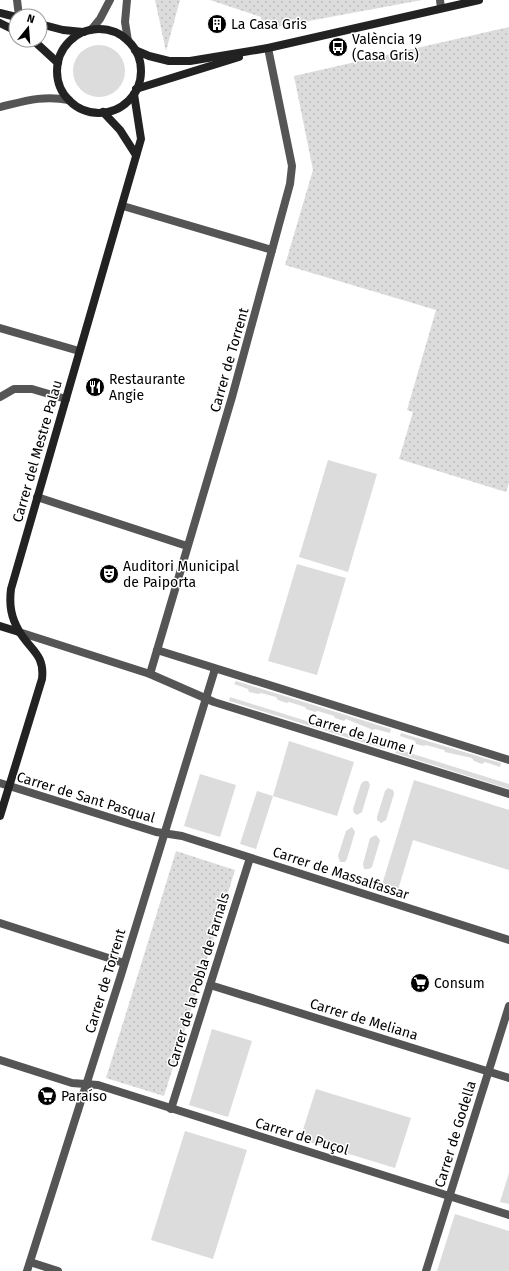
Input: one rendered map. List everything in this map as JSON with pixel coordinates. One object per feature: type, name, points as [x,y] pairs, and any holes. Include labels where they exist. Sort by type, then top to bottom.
[{"type":"street","points":[[91,30],[100,19],[110,0]]},
{"type":"street","points":[[127,0],[126,22],[128,41]]},
{"type":"street","points":[[135,92],[141,69],[135,50],[128,41],[111,31],[91,30],[83,32],[72,39],[64,48],[58,63],[58,80],[61,89],[69,100],[80,108],[93,112],[103,112],[120,107],[135,92],[268,48],[440,4],[480,0]]},
{"type":"street","points":[[48,26],[63,30],[83,32]]},
{"type":"street","points":[[42,48],[58,63]]},
{"type":"street","points":[[135,50],[149,56],[169,61],[190,61],[268,48]]},
{"type":"street","name":"Carrer de Torrent","points":[[150,674],[232,397],[290,184],[292,166],[268,48]]},
{"type":"street","name":"Carrer del Mestre Palau","points":[[0,816],[43,672],[42,664],[37,652],[19,632],[11,616],[9,602],[11,589],[79,351],[123,206],[141,139],[135,92]]},
{"type":"street","points":[[0,107],[40,97],[54,97],[69,100]]},
{"type":"street","points":[[103,112],[120,130],[136,155]]},
{"type":"street","points":[[123,206],[272,250]]},
{"type":"street","points":[[0,328],[79,351]]},
{"type":"street","points":[[0,398],[14,389],[32,389],[66,399]]},
{"type":"street","points":[[37,497],[187,546]]},
{"type":"street","name":"Carrer de Jaume I","points":[[0,626],[150,674],[206,699],[509,794]]},
{"type":"street","name":"Carrer de Jaume I","points":[[157,650],[509,760]]},
{"type":"street","points":[[206,699],[215,669]]},
{"type":"street","name":"Carrer de Torrent","points":[[27,1271],[206,699]]},
{"type":"street","name":"Carrer de Sant Pasqual","points":[[0,783],[164,834]]},
{"type":"street","name":"Carrer de Massalfassar","points":[[164,834],[175,834],[509,940]]},
{"type":"street","name":"Carrer de la Pobla de Farnals","points":[[171,1109],[250,858]]},
{"type":"street","points":[[0,923],[124,963]]},
{"type":"street","name":"Carrer de Meliana","points":[[210,985],[509,1078]]},
{"type":"street","name":"Carrer de Godella","points":[[426,1271],[509,1006]]},
{"type":"street","name":"Carrer de Puçol","points":[[0,1060],[72,1083],[98,1085],[509,1215]]},
{"type":"street","points":[[30,1262],[58,1271]]},
{"type":"shaded area","points":[[155,0],[180,0],[166,51]]},
{"type":"shaded area","points":[[210,0],[422,0],[260,30],[261,17]]},
{"type":"shaded area","points":[[509,27],[509,483],[506,492],[399,459],[413,412],[407,410],[436,310],[285,265],[313,170],[294,76]]},
{"type":"shaded area","points":[[99,45],[109,47],[117,53],[123,61],[125,71],[123,81],[117,89],[109,95],[99,97],[89,95],[81,89],[75,81],[73,71],[75,61],[81,53],[89,47]]},
{"type":"shaded area","points":[[328,460],[377,474],[348,572],[299,557]]},
{"type":"shaded area","points":[[297,564],[346,578],[317,675],[268,661]]},
{"type":"shaded area","points":[[236,681],[391,729],[390,733],[375,729],[373,730],[346,719],[344,721],[318,711],[315,712],[306,709],[305,707],[278,700],[276,697],[261,693],[258,694],[249,692],[248,689],[234,684]]},
{"type":"shaded area","points":[[230,697],[386,746],[385,749],[229,701]]},
{"type":"shaded area","points":[[401,733],[501,763],[500,767],[485,762],[482,764],[474,761],[472,758],[445,752],[444,750],[426,745],[416,744],[415,741],[400,736]]},
{"type":"shaded area","points":[[289,741],[354,762],[337,816],[273,796]]},
{"type":"shaded area","points":[[397,749],[509,784],[509,789],[395,753]]},
{"type":"shaded area","points":[[200,774],[236,785],[220,837],[184,826]]},
{"type":"shaded area","points":[[414,780],[509,810],[509,870],[413,840],[397,893],[381,888]]},
{"type":"shaded area","points":[[364,781],[368,781],[370,785],[362,812],[357,815],[354,813],[353,809],[361,784]]},
{"type":"shaded area","points":[[388,788],[393,790],[394,794],[386,820],[381,823],[377,820],[377,817],[385,791]]},
{"type":"shaded area","points":[[257,791],[273,796],[256,849],[240,844]]},
{"type":"shaded area","points":[[352,827],[355,832],[347,859],[345,862],[340,862],[338,856],[346,831]]},
{"type":"shaded area","points":[[376,835],[380,840],[372,867],[369,869],[364,869],[363,864],[370,838]]},
{"type":"shaded area","points":[[176,851],[235,870],[164,1096],[106,1078]]},
{"type":"shaded area","points":[[212,1029],[252,1041],[228,1117],[189,1105]]},
{"type":"shaded area","points":[[316,1089],[411,1118],[395,1168],[300,1139]]},
{"type":"shaded area","points":[[185,1131],[247,1150],[213,1259],[151,1240]]},
{"type":"shaded area","points":[[509,1173],[509,1204],[500,1202]]},
{"type":"shaded area","points":[[455,1214],[509,1231],[509,1271],[437,1271]]},
{"type":"place","name":"La Casa Gris","points":[[217,24]]},
{"type":"place","name":"València 19 (Casa Gris)","points":[[338,47]]},
{"type":"place","name":"Restaurante Angie","points":[[95,387]]},
{"type":"place","name":"Auditori Municipal de Paiporta","points":[[109,574]]},
{"type":"place","name":"Consum","points":[[420,983]]},
{"type":"place","name":"Paraíso","points":[[47,1096]]}]
